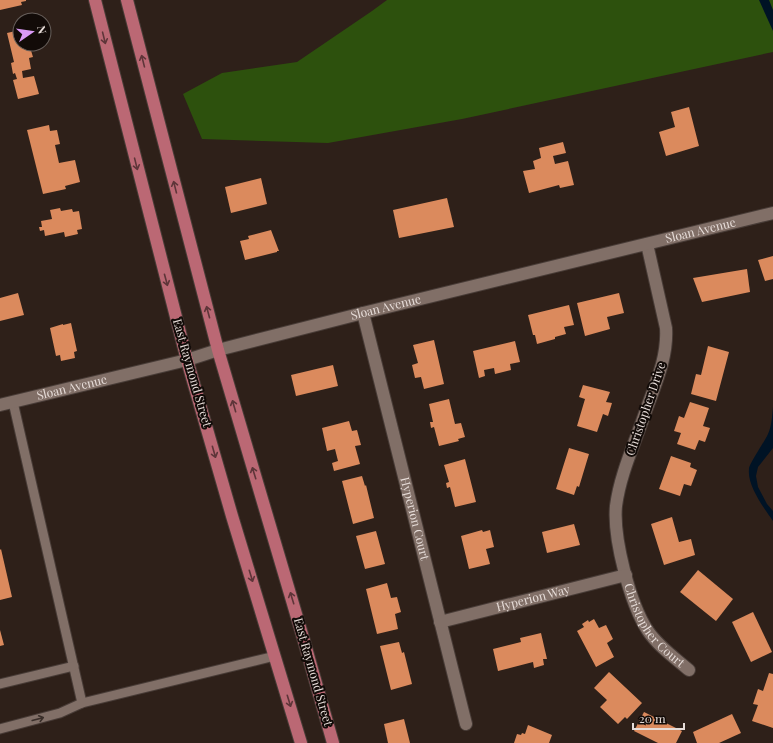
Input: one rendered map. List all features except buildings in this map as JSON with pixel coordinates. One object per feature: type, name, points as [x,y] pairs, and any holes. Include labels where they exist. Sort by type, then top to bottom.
[{"type":"main road","name":"East Raymond Street","points":[[95,0],[188,360],[232,516],[301,743]]},
{"type":"main road","name":"East Raymond Street","points":[[127,0],[218,350],[333,743]]},
{"type":"street","name":"Sloan Avenue","points":[[0,405],[188,360],[218,350],[363,313],[773,213]]},
{"type":"street","name":"Christopher Drive","points":[[626,575],[617,539],[616,506],[619,489],[661,369],[667,342],[666,328],[647,244]]},
{"type":"street","name":"Hyperion Court","points":[[363,313],[466,724]]},
{"type":"street","name":"Hyperion Way","points":[[440,622],[626,575]]},
{"type":"street","name":"Christopher Court","points":[[626,575],[639,617],[648,631],[658,644],[689,670]]},
{"type":"lane","points":[[13,402],[82,703]]},
{"type":"lane","points":[[0,729],[60,713],[82,703],[275,656]]},
{"type":"lane","points":[[0,684],[74,666]]},
{"type":"green space","points":[[387,0],[773,0],[773,52],[462,119],[328,143],[202,139],[183,94],[222,73],[297,62]]},
{"type":"water","points":[[759,0],[769,0],[773,10],[773,31]]},
{"type":"water","points":[[773,407],[773,448],[758,467],[756,476],[758,487],[767,504],[773,511],[773,521],[753,489],[749,476],[749,469],[769,431]]}]
